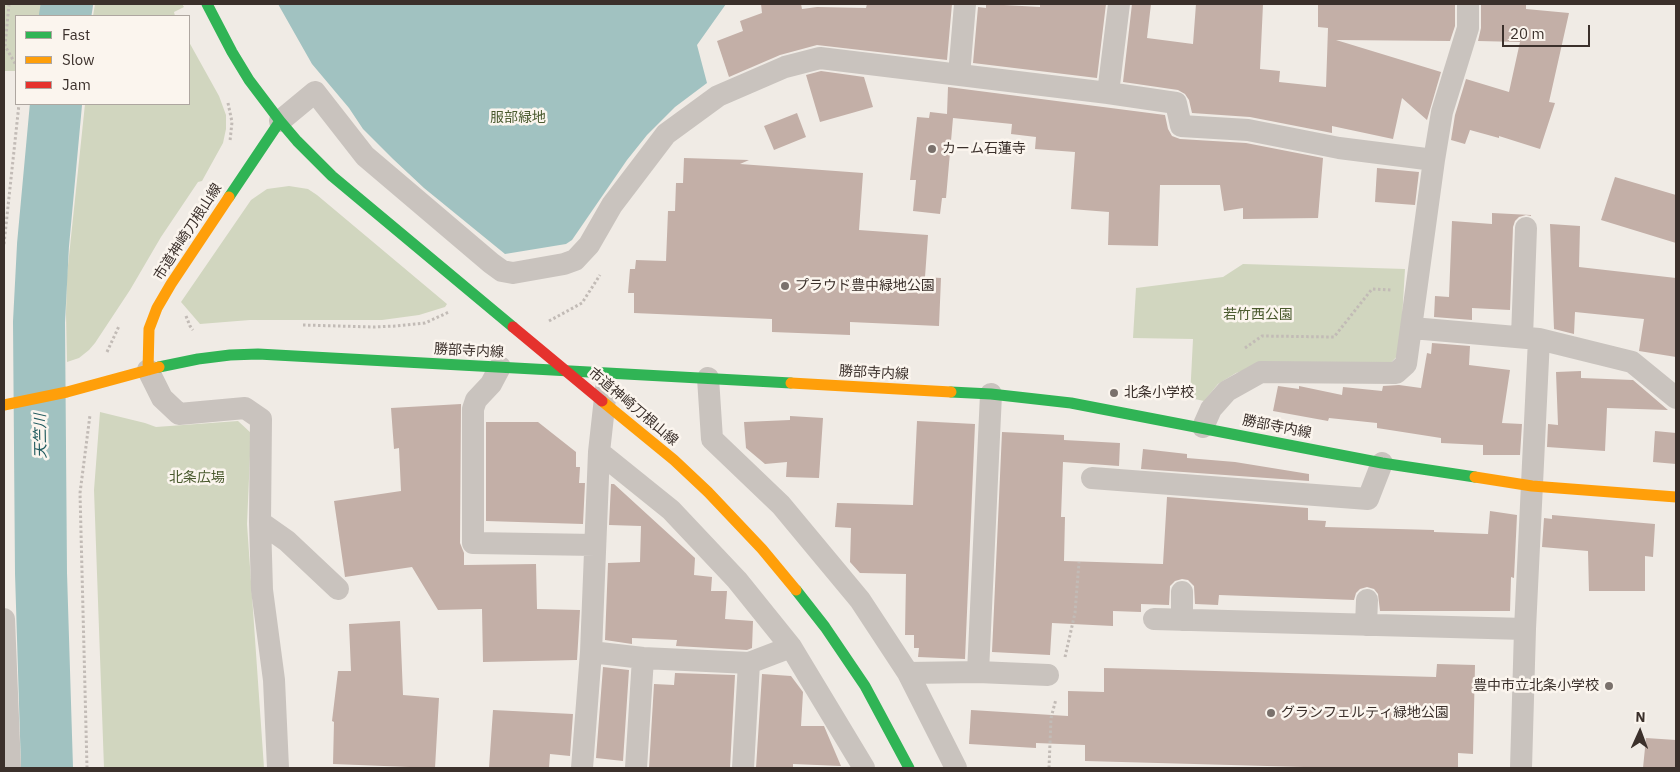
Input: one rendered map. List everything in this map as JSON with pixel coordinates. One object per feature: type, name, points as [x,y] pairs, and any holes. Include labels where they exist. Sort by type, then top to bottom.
[{"type":"street","name":"市道神崎刀根山線","points":[[207,4],[249,80],[297,141],[332,176],[674,460],[708,492],[755,542],[825,627],[865,686],[909,768]]},
{"type":"street","points":[[959,75],[965,4]]},
{"type":"street","points":[[1108,93],[1119,4]]},
{"type":"street","points":[[1203,427],[1211,409],[1227,391],[1261,372],[1396,373],[1406,364],[1442,112],[1468,28],[1468,4]]},
{"type":"street","points":[[280,121],[315,92],[365,156],[491,263],[502,270],[513,273],[564,264],[575,260],[589,245],[612,205],[666,134],[718,96],[785,67],[820,58],[1176,103],[1181,126],[1248,130],[1339,148],[1434,160]]},
{"type":"street","name":"市道神崎刀根山線","points":[[148,370],[149,329],[157,308],[280,121]]},
{"type":"street","points":[[1521,768],[1532,486],[1526,228]]},
{"type":"street","points":[[1412,328],[1530,338],[1632,362],[1676,398]]},
{"type":"street","name":"勝部寺内線","points":[[8,404],[66,392],[148,370],[198,359],[230,355],[258,354],[708,378],[991,394],[1071,403],[1382,463],[1532,486],[1676,497]]},
{"type":"street","points":[[500,367],[491,384],[476,400],[472,409],[474,543],[595,545]]},
{"type":"street","points":[[148,370],[162,398],[179,414],[245,408],[262,419],[260,522],[262,590],[274,680],[278,768]]},
{"type":"street","points":[[582,768],[600,452],[607,373]]},
{"type":"street","points":[[708,378],[712,439],[782,505],[860,600],[908,673],[956,768]]},
{"type":"street","points":[[978,672],[991,394]]},
{"type":"street","points":[[600,452],[670,510],[737,580],[791,647],[864,768]]},
{"type":"street","points":[[1092,478],[1368,499],[1382,463]]},
{"type":"street","points":[[260,522],[286,541],[338,589]]},
{"type":"street","points":[[1182,592],[1182,620]]},
{"type":"street","points":[[1366,625],[1367,600]]},
{"type":"street","points":[[4,619],[10,768]]},
{"type":"street","points":[[1154,619],[1525,629]]},
{"type":"street","points":[[590,652],[643,658],[750,664],[791,647]]},
{"type":"street","points":[[636,768],[643,658]]},
{"type":"street","points":[[743,768],[750,664]]},
{"type":"street","points":[[908,673],[978,672],[1048,675]]},
{"type":"path","points":[[9,4],[5,46],[15,63]]},
{"type":"path","points":[[228,102],[232,122],[232,134],[229,143]]},
{"type":"path","points":[[4,244],[19,105]]},
{"type":"path","points":[[1241,352],[1262,336],[1334,337],[1372,289],[1417,291]]},
{"type":"path","points":[[297,325],[374,327],[407,325],[425,323],[452,311]]},
{"type":"path","points":[[178,314],[186,316],[190,326],[197,331]]},
{"type":"path","points":[[106,352],[122,319]]},
{"type":"path","points":[[87,768],[80,493],[91,406]]},
{"type":"green space","points":[[4,4],[49,4],[48,15],[15,15],[15,71],[4,71]]},
{"type":"green space","points":[[95,4],[182,4],[184,7],[174,12],[175,15],[93,15]]},
{"type":"green space","points":[[190,44],[219,96],[226,115],[223,143],[202,181],[198,182],[161,237],[130,290],[95,343],[79,358],[67,362],[67,275],[85,105],[190,105]]},
{"type":"green space","points":[[289,186],[308,189],[317,195],[447,304],[445,307],[419,315],[382,320],[250,320],[200,324],[181,302],[251,200],[267,189]]},
{"type":"green space","name":"若竹西公園","points":[[1243,264],[1405,269],[1400,353],[1389,365],[1260,365],[1236,373],[1218,384],[1204,401],[1190,398],[1193,339],[1133,338],[1136,288],[1223,277]]},
{"type":"green space","name":"北条広場","points":[[100,412],[156,427],[238,421],[251,433],[247,524],[264,768],[104,768],[94,490]]},
{"type":"water","name":"服部緑地","points":[[278,4],[726,4],[697,45],[707,83],[675,107],[647,135],[627,160],[572,240],[566,244],[505,254],[424,188],[363,129],[349,108],[312,64]]},
{"type":"building","points":[[761,4],[801,4],[802,9],[817,7],[866,8],[867,4],[952,4],[947,60],[817,45],[780,55],[729,77],[717,41],[743,31],[740,21],[762,13]]},
{"type":"building","points":[[986,4],[1040,7],[1040,4],[1106,4],[1097,78],[973,63],[978,7],[986,8]]},
{"type":"building","points":[[1132,4],[1151,4],[1147,38],[1193,44],[1196,4],[1263,4],[1260,69],[1280,71],[1279,82],[1326,87],[1328,28],[1318,27],[1318,4],[1455,4],[1455,26],[1450,41],[1336,40],[1441,72],[1427,120],[1402,98],[1393,139],[1332,126],[1332,133],[1250,117],[1192,113],[1189,100],[1185,94],[1178,90],[1123,82]]},
{"type":"building","points":[[1481,4],[1526,4],[1526,9],[1569,13],[1549,102],[1555,103],[1540,149],[1499,136],[1499,138],[1470,130],[1465,144],[1451,140],[1455,115],[1466,79],[1509,92],[1520,42],[1478,41],[1481,28]]},
{"type":"building","points":[[821,71],[864,77],[873,107],[820,122],[806,75]]},
{"type":"building","points":[[948,87],[1165,115],[1168,129],[1172,136],[1180,139],[1246,143],[1323,158],[1318,218],[1243,219],[1243,208],[1224,211],[1220,185],[1160,185],[1158,246],[1108,245],[1109,212],[1071,209],[1075,152],[1035,149],[1036,137],[1011,134],[1012,124],[953,118],[946,198],[942,198],[940,214],[913,211],[916,180],[910,180],[917,117],[929,118],[930,112],[947,114]]},
{"type":"building","points":[[797,113],[806,137],[774,150],[764,126]]},
{"type":"building","points":[[684,158],[749,160],[740,164],[863,173],[859,230],[928,235],[925,277],[941,278],[939,326],[850,322],[850,335],[772,332],[772,319],[634,313],[634,293],[628,293],[630,269],[635,269],[636,260],[666,261],[668,211],[675,211],[676,183],[683,183]]},
{"type":"building","points":[[1377,168],[1419,172],[1415,205],[1375,202]]},
{"type":"building","points":[[1615,177],[1676,195],[1676,243],[1601,220]]},
{"type":"building","points":[[1492,213],[1531,215],[1519,217],[1513,227],[1510,310],[1472,308],[1472,320],[1434,317],[1435,296],[1449,297],[1452,221],[1492,224]]},
{"type":"building","points":[[1550,224],[1580,226],[1579,267],[1676,278],[1676,357],[1639,351],[1644,319],[1575,312],[1574,334],[1554,329]]},
{"type":"building","points":[[1432,343],[1470,346],[1469,365],[1510,370],[1502,423],[1522,424],[1520,455],[1483,455],[1483,445],[1441,443],[1441,438],[1377,428],[1377,423],[1329,418],[1328,421],[1273,411],[1278,386],[1299,389],[1299,386],[1342,395],[1343,387],[1382,391],[1383,386],[1399,385],[1421,388],[1427,353],[1431,354]]},
{"type":"building","points":[[1581,371],[1581,378],[1633,380],[1668,410],[1607,408],[1605,451],[1547,447],[1548,424],[1558,425],[1556,372]]},
{"type":"building","points":[[461,404],[460,543],[464,553],[464,565],[536,564],[537,609],[580,610],[577,660],[483,662],[482,609],[438,610],[412,567],[345,577],[334,501],[401,491],[399,448],[394,449],[391,408]]},
{"type":"building","points":[[790,416],[823,418],[819,478],[786,477],[787,462],[765,464],[746,448],[744,422],[790,420]]},
{"type":"building","points":[[917,421],[975,424],[965,659],[918,657],[919,648],[914,648],[914,635],[905,635],[906,574],[860,573],[850,562],[851,528],[835,527],[837,503],[913,505]]},
{"type":"building","points":[[486,422],[538,422],[576,452],[576,467],[580,467],[579,483],[585,483],[583,524],[486,521]]},
{"type":"building","points":[[1655,431],[1676,433],[1676,464],[1653,462]]},
{"type":"building","points":[[1002,432],[1064,435],[1064,440],[1120,443],[1119,466],[1063,462],[1061,517],[1065,517],[1064,561],[1163,564],[1167,497],[1308,508],[1308,520],[1326,521],[1325,527],[1434,530],[1434,532],[1488,534],[1490,511],[1517,515],[1514,578],[1511,577],[1510,611],[1380,611],[1378,594],[1374,589],[1367,587],[1360,589],[1356,593],[1354,600],[1219,595],[1218,605],[1195,604],[1194,586],[1188,580],[1182,579],[1175,581],[1170,586],[1169,605],[1141,604],[1141,612],[1113,611],[1113,626],[1052,623],[1050,655],[992,652]]},
{"type":"building","points":[[1143,449],[1187,454],[1187,458],[1235,462],[1309,474],[1309,481],[1141,469]]},
{"type":"building","points":[[611,484],[614,484],[695,558],[694,575],[712,577],[711,591],[727,591],[725,619],[753,621],[752,648],[747,650],[676,646],[677,640],[632,638],[632,644],[605,640],[608,563],[640,562],[641,526],[609,525]]},
{"type":"building","points":[[1552,515],[1655,524],[1653,557],[1645,556],[1645,591],[1589,591],[1588,551],[1542,547],[1544,518],[1552,519]]},
{"type":"building","points":[[400,621],[403,695],[439,698],[435,768],[333,764],[334,722],[332,721],[338,671],[351,671],[349,624]]},
{"type":"building","name":"グランフェルティ緑地公園","points":[[1437,664],[1475,665],[1473,754],[1458,753],[1458,768],[1340,768],[1085,761],[1085,745],[1036,743],[1036,748],[969,744],[971,710],[1068,716],[1068,691],[1104,692],[1104,668],[1436,677]]},
{"type":"building","points":[[603,667],[629,670],[623,761],[596,758]]},
{"type":"building","points":[[675,673],[735,675],[730,768],[649,768],[654,684],[674,685]]},
{"type":"building","points":[[762,674],[791,676],[803,692],[801,726],[824,726],[841,766],[793,764],[793,768],[756,768]]},
{"type":"building","points":[[493,710],[573,714],[570,756],[550,754],[549,768],[489,768]]},
{"type":"building","points":[[1646,738],[1676,740],[1676,768],[1643,768]]},
{"type":"waterway","name":"天竺川","points":[[65,15],[67,4]]},
{"type":"waterway","name":"天竺川","points":[[47,768],[41,573],[39,322],[43,245],[56,105]]},
{"type":"traffic: fast","points":[[207,4],[249,80],[280,121],[229,197]]},
{"type":"traffic: fast","points":[[280,121],[332,176],[513,327]]},
{"type":"traffic: fast","points":[[159,367],[198,359],[258,354],[791,383]]},
{"type":"traffic: fast","points":[[951,392],[991,394],[1071,403],[1382,463],[1475,477]]},
{"type":"traffic: fast","points":[[796,590],[825,627],[865,686],[909,768]]},
{"type":"traffic: slow","points":[[148,370],[149,329],[157,308],[229,197]]},
{"type":"traffic: slow","points":[[4,405],[67,392],[159,367]]},
{"type":"traffic: slow","points":[[791,383],[951,392]]},
{"type":"traffic: slow","points":[[602,401],[674,460],[708,492],[762,549],[796,590]]},
{"type":"traffic: slow","points":[[1475,477],[1532,486],[1676,497]]},
{"type":"traffic: jam","points":[[513,327],[602,401]]},
{"type":"place","name":"カーム石蓮寺","points":[[932,149]]},
{"type":"place","name":"プラウド豊中緑地公園","points":[[785,286]]},
{"type":"place","name":"北条小学校","points":[[1114,393]]},
{"type":"place","name":"豊中市立北条小学校","points":[[1609,686]]},
{"type":"place","name":"グランフェルティ緑地公園","points":[[1271,713]]}]
